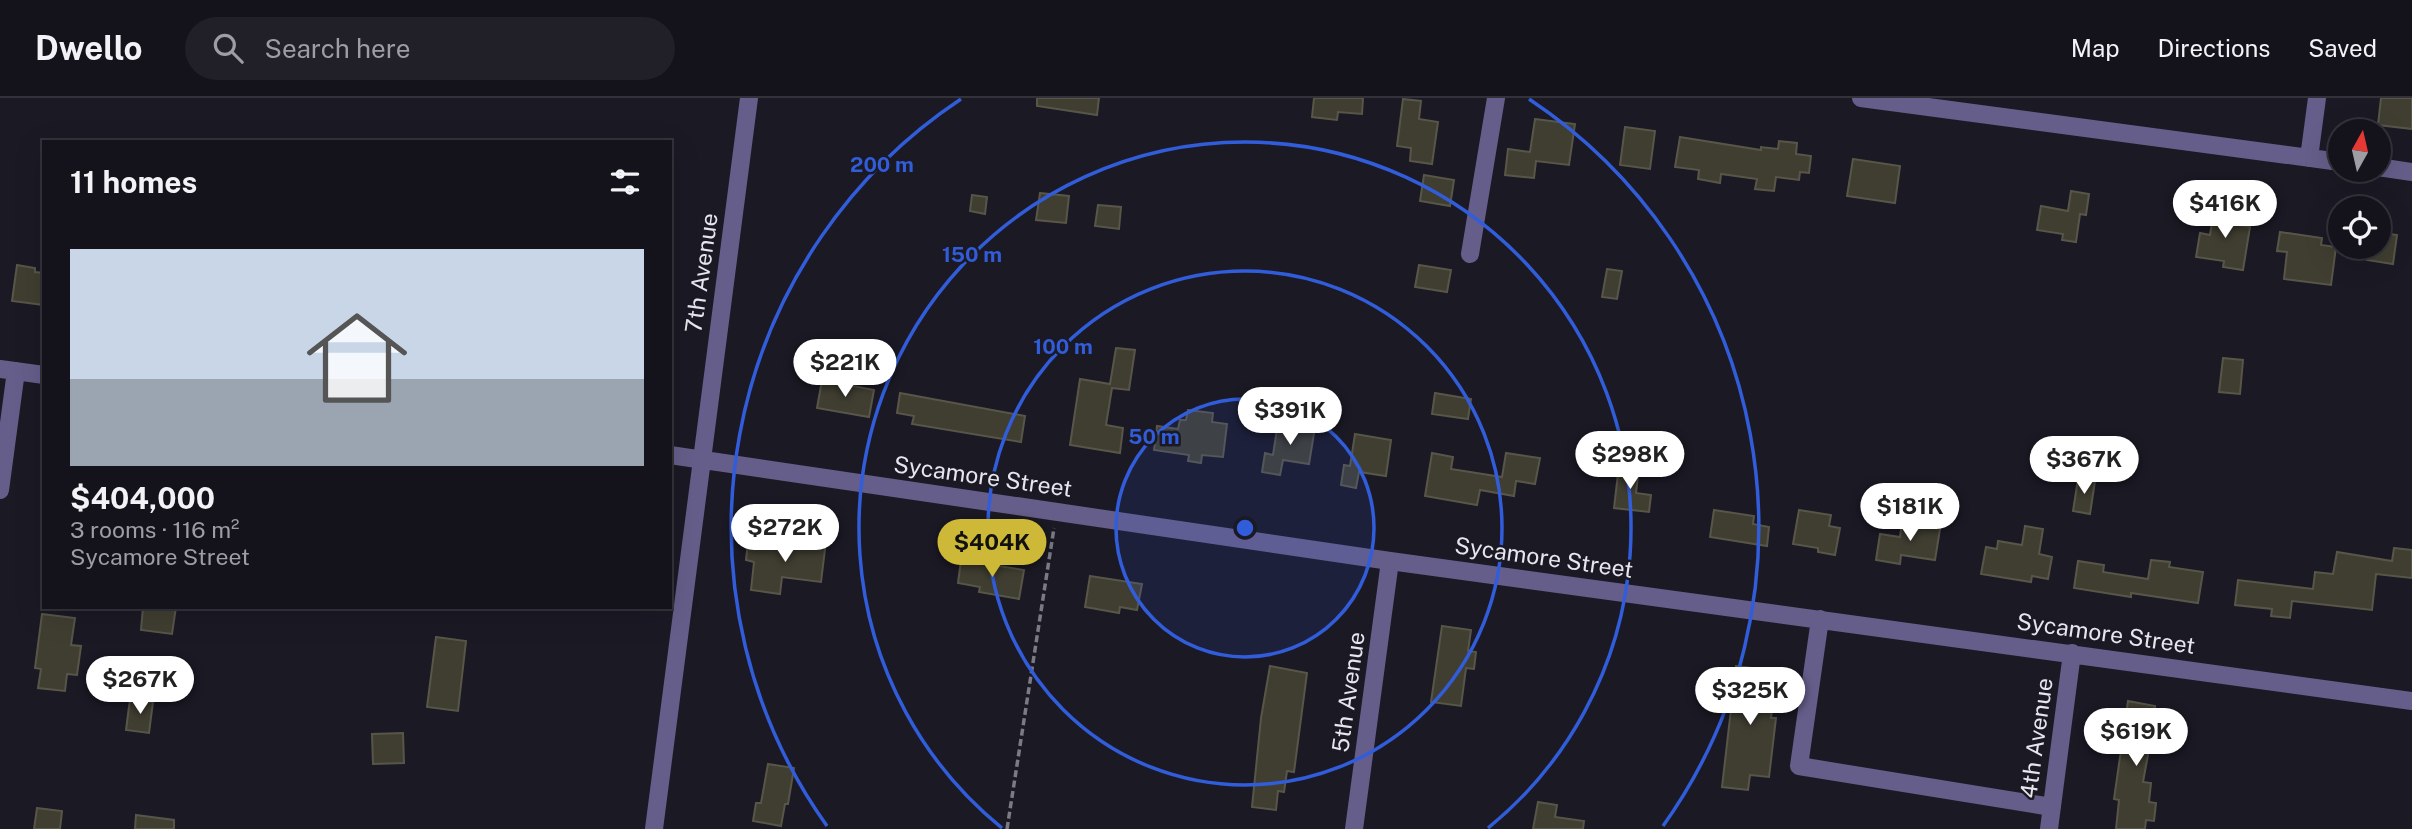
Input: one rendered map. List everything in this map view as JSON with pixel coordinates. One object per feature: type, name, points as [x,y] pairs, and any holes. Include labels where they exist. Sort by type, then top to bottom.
[{"type":"street","name":"7th Avenue","points":[[653,829],[749,98]]},
{"type":"street","points":[[1470,254],[1496,98]]},
{"type":"street","points":[[1861,98],[2328,160]]},
{"type":"street","points":[[2309,158],[2317,98]]},
{"type":"street","points":[[2391,169],[2412,172]]},
{"type":"street","points":[[0,490],[8,370],[42,374]]},
{"type":"street","name":"Sycamore Street","points":[[672,456],[1390,561],[2412,701]]},
{"type":"street","name":"5th Avenue","points":[[1354,829],[1390,561]]},
{"type":"street","points":[[1820,619],[1799,766],[2052,807]]},
{"type":"street","name":"4th Avenue","points":[[2049,829],[2072,653]]},
{"type":"path","points":[[1007,829],[1056,512]]},
{"type":"building","points":[[1037,98],[1099,98],[1097,115],[1037,106]]},
{"type":"building","points":[[1314,98],[1363,98],[1362,114],[1338,112],[1337,120],[1312,117]]},
{"type":"building","points":[[2381,98],[2412,98],[2412,129],[2391,127],[2391,119],[2379,119]]},
{"type":"building","points":[[1403,99],[1421,101],[1419,119],[1438,122],[1432,164],[1410,161],[1411,148],[1397,146]]},
{"type":"building","points":[[1535,119],[1575,124],[1569,165],[1536,161],[1534,178],[1505,175],[1508,149],[1530,152]]},
{"type":"building","points":[[1625,127],[1655,131],[1650,169],[1620,165]]},
{"type":"building","points":[[1680,137],[1761,150],[1761,147],[1778,149],[1779,141],[1797,143],[1796,154],[1811,156],[1809,173],[1800,172],[1799,180],[1776,177],[1774,191],[1755,189],[1757,179],[1721,174],[1720,183],[1698,179],[1699,170],[1675,167]]},
{"type":"building","points":[[1853,159],[1900,166],[1895,203],[1847,196]]},
{"type":"building","points":[[1424,175],[1454,180],[1450,206],[1420,201]]},
{"type":"building","points":[[2071,191],[2089,194],[2086,215],[2080,214],[2076,242],[2062,240],[2063,234],[2037,230],[2041,206],[2068,211]]},
{"type":"building","points":[[1040,193],[1069,196],[1066,223],[1036,220]]},
{"type":"building","points":[[972,195],[987,197],[985,214],[970,211]]},
{"type":"building","points":[[2215,204],[2232,207],[2229,223],[2250,227],[2243,270],[2223,267],[2224,261],[2196,257],[2200,233],[2210,235]]},
{"type":"building","points":[[1098,205],[1121,207],[1119,229],[1095,226]]},
{"type":"building","points":[[2280,232],[2322,238],[2321,245],[2328,246],[2328,259],[2334,259],[2331,285],[2284,279],[2287,252],[2277,251]]},
{"type":"building","points":[[2391,234],[2397,235],[2393,264],[2367,260],[2391,259]]},
{"type":"building","points":[[17,265],[35,268],[35,272],[42,273],[42,305],[12,301]]},
{"type":"building","points":[[1419,265],[1451,270],[1447,292],[1415,287]]},
{"type":"building","points":[[1607,269],[1622,271],[1617,299],[1602,297]]},
{"type":"building","points":[[1116,348],[1135,350],[1129,390],[1112,388],[1106,425],[1123,428],[1120,453],[1070,445],[1080,379],[1110,384]]},
{"type":"building","points":[[2223,358],[2243,360],[2240,394],[2219,392]]},
{"type":"building","points":[[822,380],[874,390],[869,417],[817,408]]},
{"type":"building","points":[[900,393],[1025,416],[1021,442],[912,424],[914,416],[897,413]]},
{"type":"building","points":[[1435,393],[1471,399],[1468,419],[1432,414]]},
{"type":"building","points":[[1188,410],[1213,413],[1212,422],[1227,424],[1223,457],[1202,455],[1201,463],[1188,461],[1189,455],[1154,450],[1157,426],[1178,429],[1180,420],[1186,420]]},
{"type":"building","points":[[1278,422],[1315,427],[1309,464],[1283,460],[1280,475],[1262,472],[1265,453],[1273,455]]},
{"type":"building","points":[[1355,434],[1391,440],[1386,476],[1359,472],[1356,488],[1341,485],[1344,465],[1350,466]]},
{"type":"building","points":[[1432,453],[1453,457],[1451,469],[1502,477],[1506,453],[1540,458],[1535,484],[1516,481],[1514,496],[1480,490],[1477,505],[1425,496]]},
{"type":"building","points":[[1619,465],[1639,468],[1636,493],[1651,495],[1649,512],[1614,508]]},
{"type":"building","points":[[2078,479],[2095,481],[2090,514],[2073,511]]},
{"type":"building","points":[[1714,510],[1754,516],[1753,524],[1769,527],[1767,546],[1710,537]]},
{"type":"building","points":[[1799,510],[1831,515],[1829,526],[1840,528],[1835,555],[1818,552],[1818,548],[1793,544]]},
{"type":"building","points":[[1921,520],[1941,523],[1935,560],[1901,555],[1900,564],[1876,560],[1880,534],[1900,537],[1902,522],[1921,525]]},
{"type":"building","points":[[2025,526],[2043,529],[2039,554],[2052,557],[2048,579],[2032,576],[2031,582],[1981,574],[1986,547],[1997,549],[1998,541],[2022,545]]},
{"type":"building","points":[[808,539],[826,541],[821,582],[782,577],[780,594],[751,590],[754,562],[746,560],[748,541],[806,548]]},
{"type":"building","points":[[2394,548],[2412,550],[2412,578],[2376,574],[2372,610],[2292,601],[2290,618],[2271,616],[2272,609],[2235,605],[2238,580],[2313,589],[2315,572],[2333,574],[2337,552],[2392,561]]},
{"type":"building","points":[[961,560],[1024,570],[1019,599],[979,592],[980,587],[958,583]]},
{"type":"building","points":[[2151,560],[2170,562],[2169,567],[2203,572],[2198,603],[2074,588],[2078,561],[2104,565],[2103,572],[2148,579]]},
{"type":"building","points":[[1090,576],[1142,584],[1137,610],[1120,607],[1119,613],[1085,607]]},
{"type":"building","points":[[143,609],[176,609],[172,634],[141,630]]},
{"type":"building","points":[[42,614],[75,618],[71,645],[81,646],[77,675],[67,674],[65,691],[38,688],[41,669],[35,668]]},
{"type":"building","points":[[1442,626],[1471,630],[1468,651],[1476,652],[1474,669],[1466,668],[1461,706],[1431,702]]},
{"type":"building","points":[[436,637],[466,641],[458,711],[427,707]]},
{"type":"building","points":[[1270,666],[1307,673],[1294,772],[1287,771],[1284,792],[1278,791],[1276,810],[1252,807],[1261,718]]},
{"type":"building","points":[[1736,666],[1777,671],[1771,718],[1776,718],[1769,777],[1750,775],[1748,790],[1722,787]]},
{"type":"building","points":[[130,699],[153,702],[149,733],[126,730]]},
{"type":"building","points":[[2128,701],[2155,706],[2152,727],[2160,728],[2157,745],[2150,744],[2143,782],[2151,783],[2149,802],[2156,803],[2154,821],[2146,820],[2145,829],[2116,829],[2119,800],[2114,799]]},
{"type":"building","points":[[403,733],[404,763],[373,764],[372,734]]},
{"type":"building","points":[[768,764],[794,768],[781,826],[753,821],[756,803],[761,803]]},
{"type":"building","points":[[1538,802],[1557,805],[1555,817],[1584,821],[1583,829],[1533,829]]},
{"type":"building","points":[[37,808],[62,811],[60,829],[34,829]]},
{"type":"building","points":[[136,815],[174,820],[174,829],[135,829]]}]
